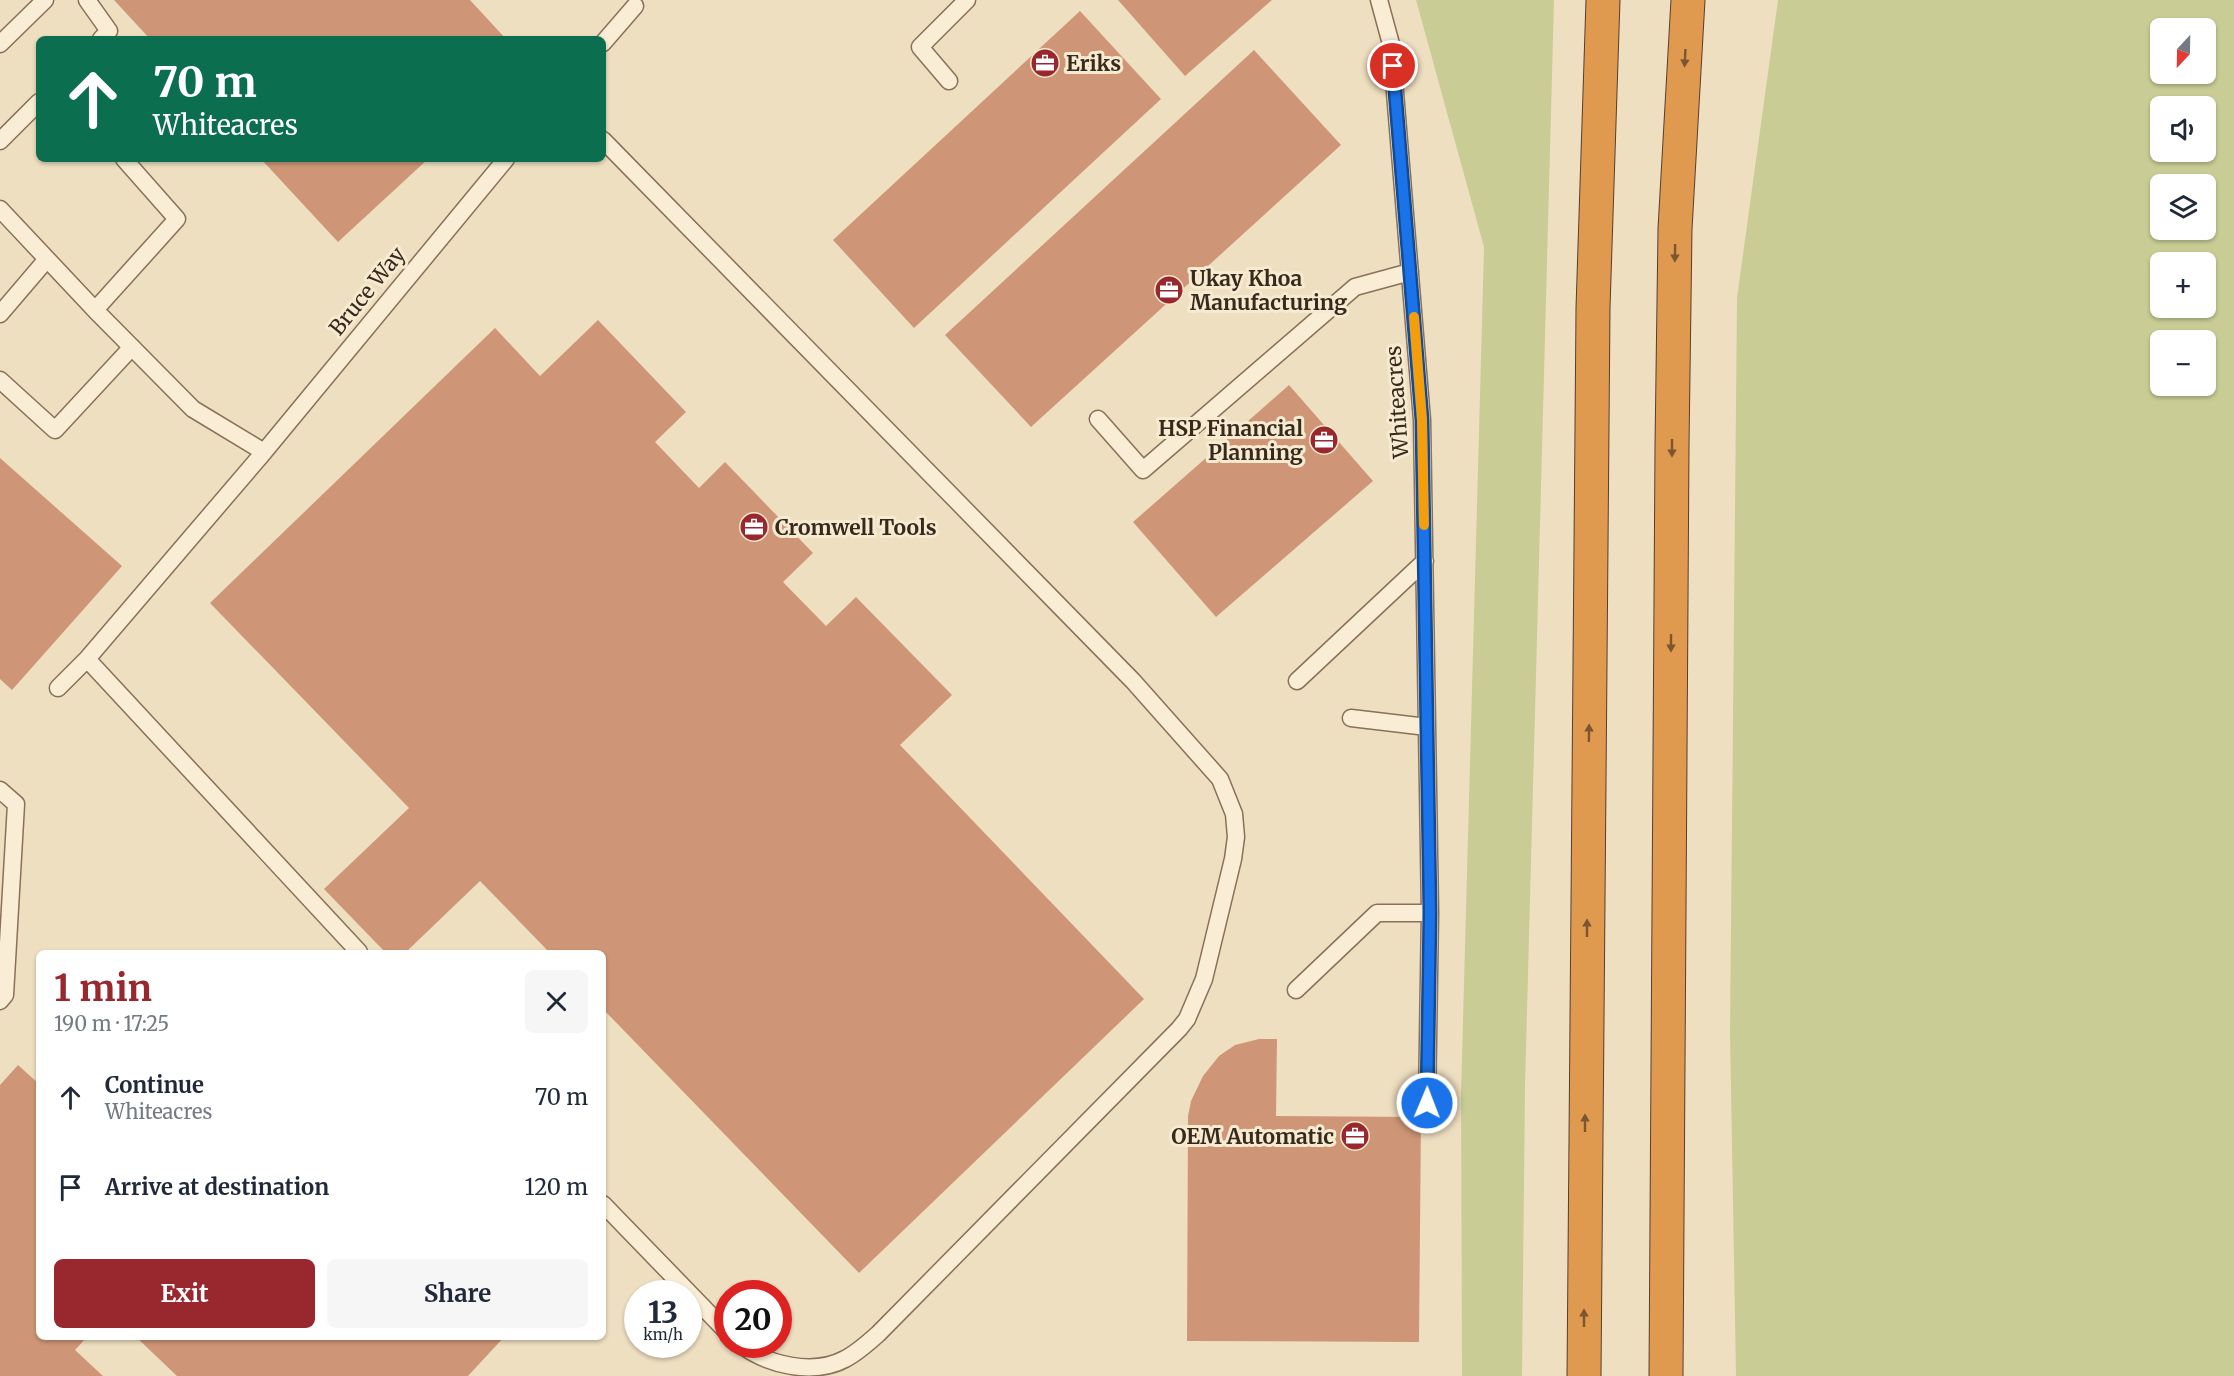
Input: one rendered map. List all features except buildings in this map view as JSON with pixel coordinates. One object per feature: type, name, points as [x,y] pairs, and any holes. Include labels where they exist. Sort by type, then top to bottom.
[{"type":"highway","points":[[1584,1376],[1593,308],[1603,0]]},
{"type":"highway","points":[[1666,1376],[1675,252],[1688,0]]},
{"type":"lane","points":[[0,44],[45,0]]},
{"type":"lane","points":[[87,0],[109,31],[104,36]]},
{"type":"lane","points":[[949,81],[920,47],[967,0]]},
{"type":"lane","name":"Whiteacres","points":[[1379,0],[1391,44],[1422,420],[1430,913],[1427,1103]]},
{"type":"lane","points":[[606,40],[635,6]]},
{"type":"lane","points":[[0,141],[36,105]]},
{"type":"lane","points":[[606,143],[1133,681],[1220,779],[1234,814],[1236,837],[1233,859],[1204,979],[1187,1019],[1179,1029],[894,1319],[861,1349],[833,1365],[790,1366],[764,1358]]},
{"type":"lane","points":[[94,310],[177,219],[127,162]]},
{"type":"lane","name":"Bruce Way","points":[[58,688],[87,659],[264,452],[504,162]]},
{"type":"lane","points":[[0,209],[94,310],[194,409],[264,452]]},
{"type":"lane","points":[[0,314],[47,259]]},
{"type":"lane","points":[[1098,419],[1143,470],[1355,287],[1410,272]]},
{"type":"lane","points":[[0,380],[55,430],[132,347]]},
{"type":"lane","points":[[1298,681],[1425,561]]},
{"type":"lane","points":[[87,659],[357,950]]},
{"type":"lane","points":[[1351,718],[1427,727]]},
{"type":"lane","points":[[0,790],[16,804],[5,995],[0,1001]]},
{"type":"lane","points":[[1296,990],[1377,913],[1430,913]]},
{"type":"lane","points":[[606,1207],[714,1319]]},
{"type":"green space","points":[[1416,0],[1554,0],[1525,1087],[1522,1376],[1462,1376],[1461,1094],[1484,247]]},
{"type":"green space","points":[[1778,0],[2234,0],[2234,1376],[1736,1376],[1730,1032],[1737,298]]},
{"type":"slow traffic","points":[[1414,317],[1422,420],[1424,525]]},
{"type":"place","name":"Eriks","points":[[1045,63]]},
{"type":"place","name":"Ukay Khoa Manufacturing","points":[[1169,290]]},
{"type":"place","name":"HSP Financial Planning","points":[[1324,440]]},
{"type":"place","name":"Cromwell Tools","points":[[754,527]]},
{"type":"place","name":"OEM Automatic","points":[[1355,1136]]},
{"type":"route","points":[[1393,66],[1422,420],[1430,913],[1427,1103]]}]
